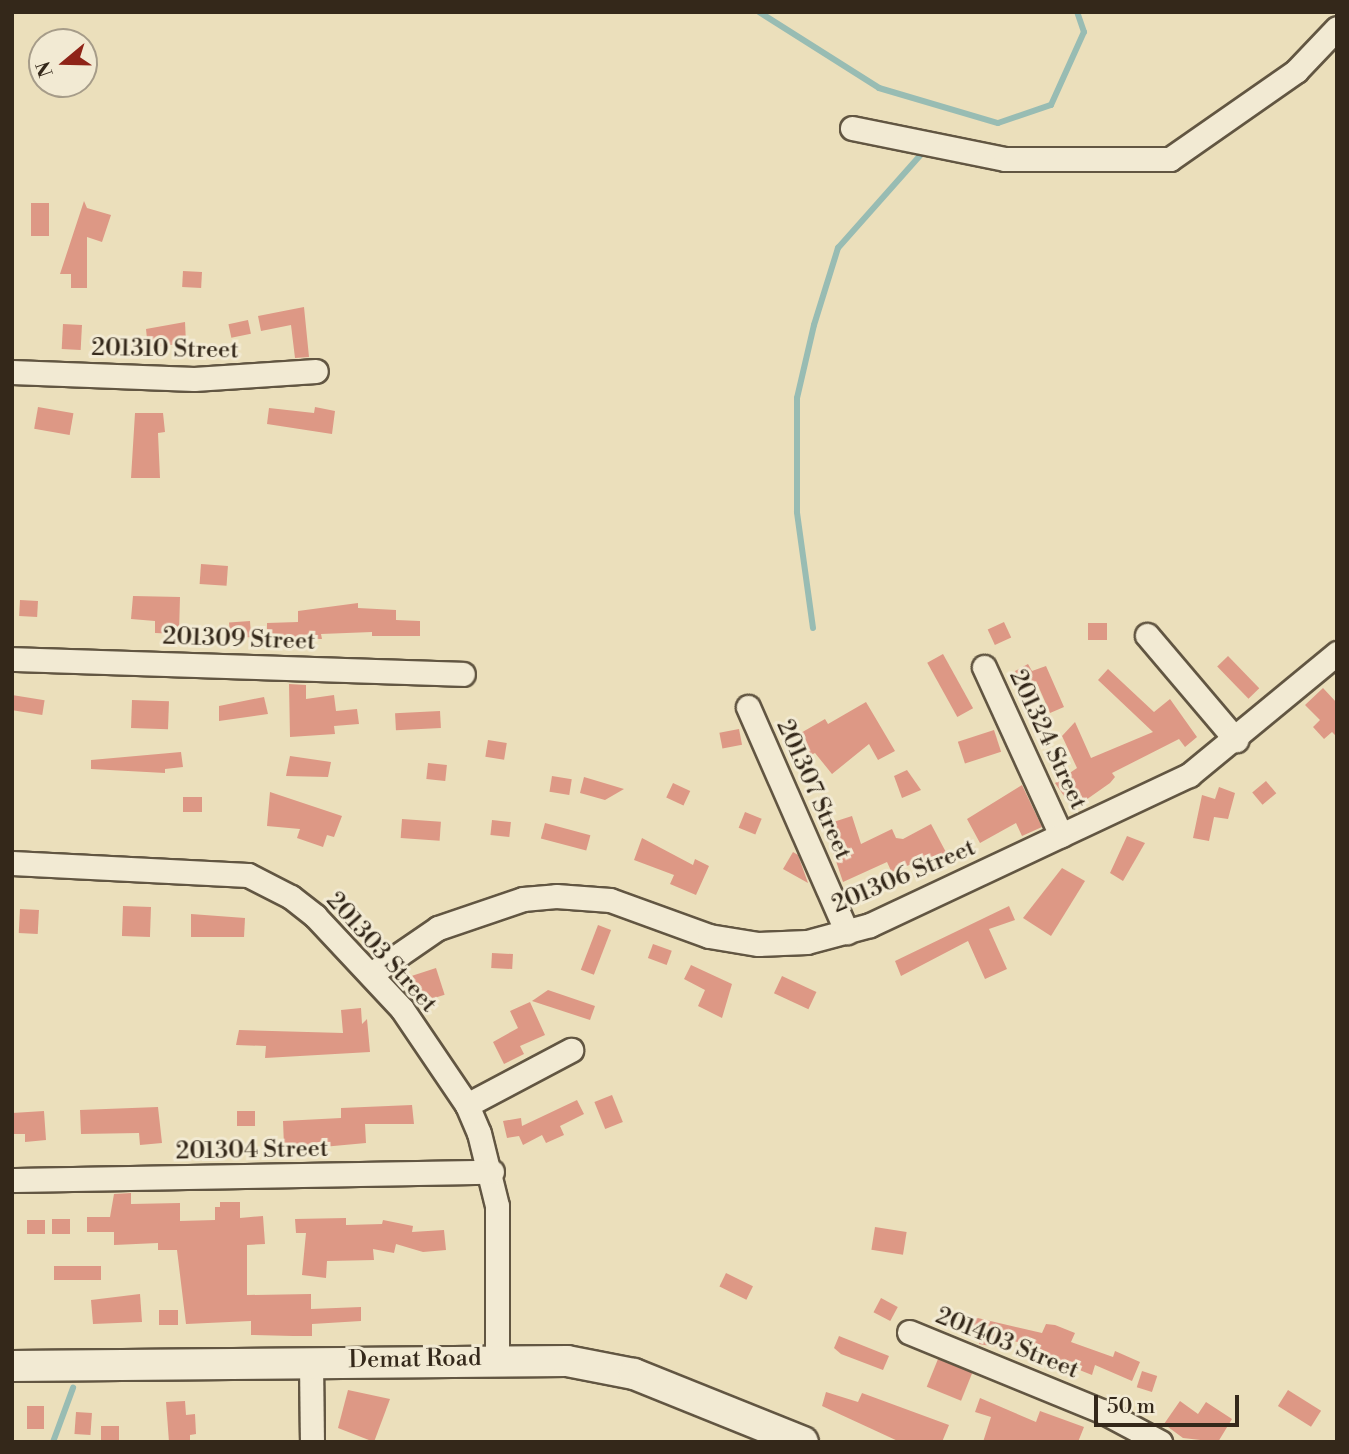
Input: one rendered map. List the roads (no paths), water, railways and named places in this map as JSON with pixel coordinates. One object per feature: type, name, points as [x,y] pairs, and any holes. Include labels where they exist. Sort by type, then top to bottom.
[{"type":"street","points":[[852,128],[1005,159],[1170,159],[1296,71],[1337,28]]},
{"type":"street","name":"201310 Street","points":[[12,372],[150,380],[316,371]]},
{"type":"street","points":[[1147,635],[1236,740]]},
{"type":"street","name":"201306 Street","points":[[371,974],[413,942],[463,916],[545,897],[610,900],[709,936],[758,944],[807,942],[847,933],[1189,775],[1236,740],[1337,653]]},
{"type":"street","name":"201309 Street","points":[[12,659],[463,674]]},
{"type":"street","name":"201324 Street","points":[[984,667],[1061,835]]},
{"type":"street","name":"201307 Street","points":[[748,707],[847,933]]},
{"type":"street","name":"201303 Street","points":[[12,863],[248,875],[291,897],[315,916],[402,1009],[467,1105],[492,1172],[497,1206],[497,1359]]},
{"type":"street","points":[[467,1105],[571,1050]]},
{"type":"street","name":"201304 Street","points":[[12,1180],[492,1172]]},
{"type":"street","name":"201403 Street","points":[[909,1332],[1101,1411],[1160,1442]]},
{"type":"street","name":"Demat Road","points":[[12,1366],[497,1359],[567,1361],[634,1374],[803,1442]]},
{"type":"street","points":[[311,1362],[312,1442]]},
{"type":"waterway","points":[[759,12],[879,88],[998,123],[1051,105],[1084,32],[1077,12]]},
{"type":"waterway","points":[[813,628],[797,512],[797,398],[814,325],[838,248],[926,149]]},
{"type":"waterway","points":[[53,1442],[73,1388]]}]
